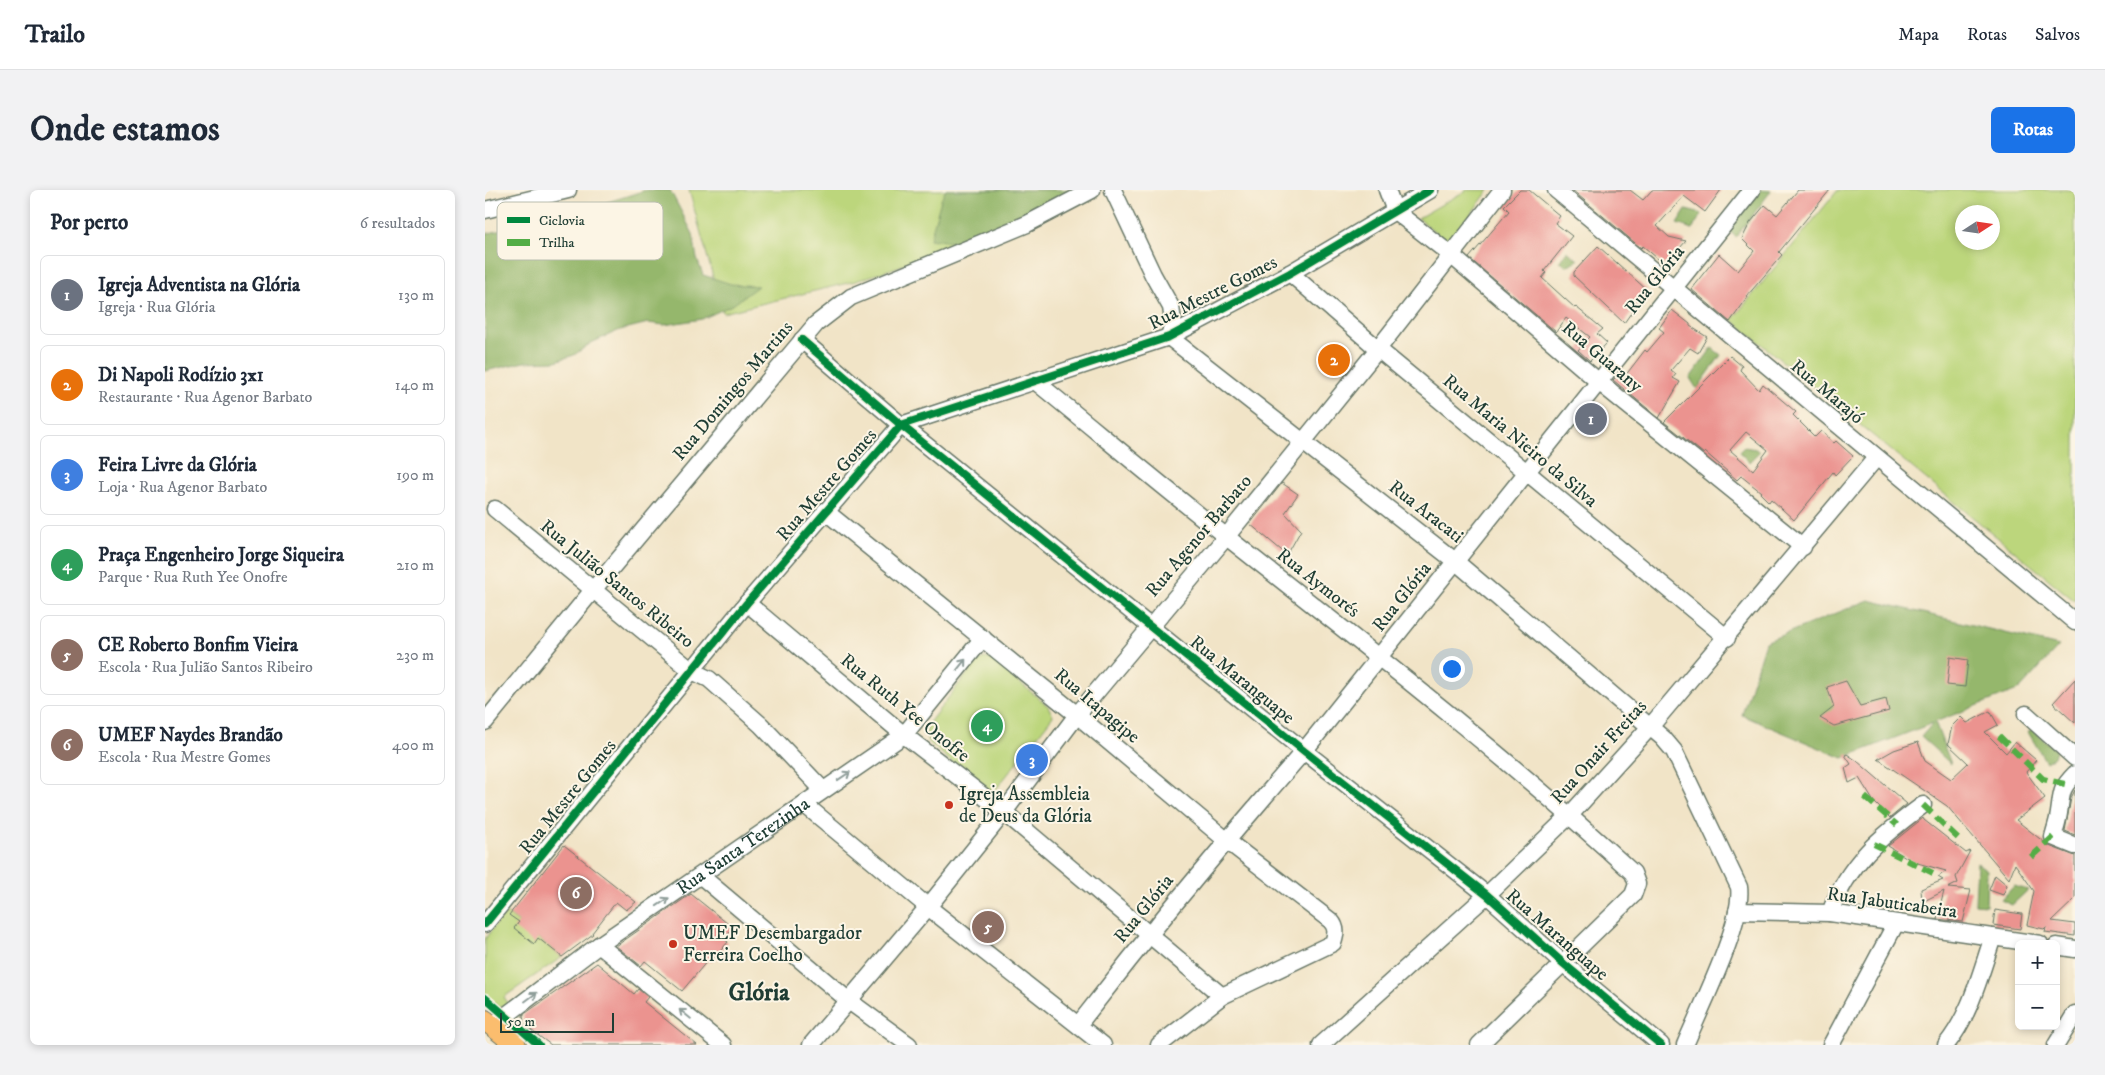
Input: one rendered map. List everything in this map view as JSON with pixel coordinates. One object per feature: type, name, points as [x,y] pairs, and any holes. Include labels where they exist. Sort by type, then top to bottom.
[{"type":"main road","points":[[487,1027],[516,1045]]},
{"type":"street","points":[[518,202],[568,190]]},
{"type":"street","name":"Rua Domingos Martins","points":[[485,722],[816,324],[851,297],[1027,224],[1092,190]]},
{"type":"street","points":[[1113,190],[1153,275],[1171,307],[1173,322],[1169,337]]},
{"type":"street","points":[[1387,190],[1395,212]]},
{"type":"street","name":"Rua Mestre Gomes","points":[[485,924],[747,603],[825,511],[901,426],[1169,337],[1290,273],[1430,190]]},
{"type":"street","name":"Rua Agenor Barbato","points":[[811,1045],[927,907],[1004,812],[1077,715],[1304,441],[1501,190]]},
{"type":"street","name":"Rua Marajó","points":[[1556,190],[2075,622]]},
{"type":"street","name":"Rua Glória","points":[[1079,1024],[1148,935],[1226,840],[1305,752],[1752,190]]},
{"type":"street","name":"Rua Guarany","points":[[1395,212],[1451,254],[1599,382],[1803,547]]},
{"type":"street","name":"Rua Maria Nieiro da Silva","points":[[1290,273],[1378,349],[1727,638]]},
{"type":"street","name":"Rua Aracati","points":[[1169,337],[1455,561],[1650,727],[1674,751],[1739,887],[1740,895],[1725,950],[1685,1045]]},
{"type":"street","name":"Rua Maranguape","points":[[802,340],[901,426],[1305,752],[1487,895],[1564,964],[1661,1045]]},
{"type":"street","name":"Rua Aymorés","points":[[1035,381],[1226,537],[1380,657],[1570,814],[1633,872],[1637,890],[1564,964]]},
{"type":"street","name":"Rua Onair Freitas","points":[[1321,1045],[1487,895],[1570,814],[1650,727],[1727,638],[1876,458]]},
{"type":"street","name":"Rua Julião Santos Ribeiro","points":[[495,509],[692,671],[709,679],[761,725],[823,790]]},
{"type":"street","name":"Rua Itapagipe","points":[[825,511],[1077,715],[1226,840],[1335,926],[1336,935],[1333,943],[1222,996]]},
{"type":"street","name":"Rua Ruth Yee Onofre","points":[[747,603],[904,735],[1004,812],[1222,996]]},
{"type":"street","name":"Rua Santa Terezinha","points":[[487,1027],[599,945],[904,735],[983,638]]},
{"type":"street","points":[[2027,714],[2075,758]]},
{"type":"street","points":[[2075,774],[2065,784],[2061,794],[2059,814],[2053,837],[2075,846]]},
{"type":"street","points":[[804,804],[927,907],[1079,1024],[1103,1045]]},
{"type":"street","points":[[1830,913],[1841,888],[1858,862],[1874,844],[1923,805]]},
{"type":"street","points":[[701,876],[849,1001],[909,1045]]},
{"type":"street","name":"Rua Jabuticabeira","points":[[1737,911],[1830,913],[2015,940]]},
{"type":"street","points":[[1831,1045],[1896,924]]},
{"type":"street","points":[[1946,1045],[1958,1028],[1968,1008],[1993,937]]},
{"type":"street","points":[[599,945],[723,1045]]},
{"type":"street","points":[[2060,947],[2075,949]]},
{"type":"street","points":[[1479,1045],[1564,964]]},
{"type":"street","points":[[1159,1045],[1222,996]]},
{"type":"street","points":[[2056,1045],[2075,1014]]},
{"type":"green space","points":[[646,190],[670,190],[693,234],[697,259],[703,275],[731,284],[758,286],[734,304],[702,319],[664,325],[648,323],[620,330],[591,343],[574,355],[556,361],[524,362],[485,371],[485,234],[497,231],[497,260],[663,260],[663,202],[608,202]]},
{"type":"green space","points":[[689,190],[1080,190],[1007,230],[856,281],[723,313]]},
{"type":"green space","points":[[946,190],[1084,190],[1066,205],[959,243],[930,239],[941,200]]},
{"type":"green space","points":[[1467,190],[1489,190],[1449,243],[1418,218]]},
{"type":"green space","points":[[1759,190],[1771,191],[1736,237],[1728,230]]},
{"type":"green space","points":[[1838,190],[2075,190],[2075,601],[1732,320]]},
{"type":"green space","points":[[1686,210],[1702,214],[1692,229],[1677,224]]},
{"type":"green space","points":[[1567,251],[1578,260],[1566,266],[1560,261]]},
{"type":"green space","points":[[1712,348],[1721,355],[1697,389],[1690,378]]},
{"type":"green space","points":[[1744,447],[1756,449],[1759,452],[1749,462],[1739,452]]},
{"type":"green space","points":[[1869,600],[2059,646],[2020,689],[1935,722],[1951,764],[1921,737],[1933,723],[1843,758],[1742,715],[1765,642]]},
{"type":"green space","points":[[984,658],[991,659],[1048,706],[1053,716],[997,788],[991,791],[983,790],[929,742],[926,733],[928,724],[976,662]]},
{"type":"green space","points":[[2032,729],[2056,750],[2054,757],[2046,762],[2028,732]]},
{"type":"green space","points":[[1977,863],[1987,870],[1986,905],[1975,904]]},
{"type":"green space","points":[[2014,886],[2028,890],[2012,905],[2001,900]]},
{"type":"green space","points":[[505,912],[562,957],[504,997],[508,1003],[500,1008],[485,997],[485,939]]},
{"type":"building","points":[[1520,190],[1529,190],[1560,216],[1555,223],[1572,236],[1544,271],[1546,273],[1542,278],[1575,308],[1603,329],[1597,334],[1607,343],[1590,361],[1578,350],[1590,337],[1566,318],[1556,332],[1469,258],[1509,211],[1504,206]]},
{"type":"building","points":[[1572,190],[1630,190],[1643,200],[1652,190],[1721,190],[1705,212],[1684,196],[1657,226],[1669,237],[1686,241],[1665,265],[1643,246],[1641,248]]},
{"type":"building","points":[[1798,190],[1830,190],[1779,252],[1782,255],[1747,296],[1730,322],[1691,289],[1719,254],[1738,271],[1754,251],[1742,239],[1750,223],[1765,205],[1777,215]]},
{"type":"building","points":[[1598,246],[1647,290],[1624,323],[1574,276],[1574,272]]},
{"type":"building","points":[[1672,310],[1690,326],[1707,337],[1698,353],[1690,348],[1671,370],[1676,374],[1673,378],[1680,382],[1659,418],[1613,380],[1625,376],[1645,350],[1647,352],[1664,332],[1659,328]]},
{"type":"building","points":[[1730,356],[1742,366],[1740,370],[1759,390],[1763,384],[1796,412],[1793,415],[1815,437],[1821,431],[1853,456],[1835,475],[1833,472],[1794,520],[1771,499],[1769,502],[1761,492],[1741,476],[1737,480],[1705,452],[1704,454],[1664,422]],"holes":[[[1746,432],[1768,450],[1753,470],[1730,450]]]},
{"type":"building","points":[[1282,483],[1298,494],[1285,513],[1301,530],[1287,555],[1250,524]]},
{"type":"building","points":[[1950,657],[1968,660],[1965,687],[1947,685]]},
{"type":"building","points":[[2075,679],[2075,723],[2053,703]]},
{"type":"building","points":[[1846,681],[1860,706],[1886,699],[1889,711],[1834,726],[1820,718],[1834,707],[1827,687]]},
{"type":"building","points":[[1990,711],[1998,725],[1985,732],[2006,753],[2015,742],[2036,760],[2026,772],[2045,798],[2016,820],[2049,846],[2075,856],[2075,899],[2052,921],[2075,924],[2075,936],[2045,932],[2046,927],[2044,929],[2027,925],[2034,891],[2015,864],[2009,879],[1947,806],[1878,759],[1894,750],[1918,742],[1925,761],[1951,779],[1968,763],[1948,744],[1952,726],[1961,717],[1967,723]]},
{"type":"building","points":[[1847,754],[1907,804],[1890,818],[1874,802],[1859,778],[1849,783],[1845,768],[1851,764],[1845,755]]},
{"type":"building","points":[[2075,790],[2075,835],[2065,831],[2071,798]]},
{"type":"building","points":[[1923,818],[1966,853],[1970,851],[1956,877],[1958,883],[1948,888],[1971,890],[1963,922],[1937,919],[1944,891],[1922,902],[1921,889],[1943,880],[1938,877],[1946,871],[1914,862],[1888,846]]},
{"type":"building","points":[[564,845],[636,902],[626,910],[616,902],[593,934],[562,957],[538,938],[534,944],[514,928],[519,922],[509,915]]},
{"type":"building","points":[[1995,875],[2007,885],[2003,895],[1989,890]]},
{"type":"building","name":"UMEF Desembargador Ferreira Coelho","points":[[691,894],[733,928],[724,939],[728,942],[711,962],[708,960],[682,991],[645,961],[641,966],[616,946]]},
{"type":"building","points":[[1995,910],[2022,914],[2020,929],[1993,925]]},
{"type":"building","points":[[597,963],[634,994],[638,989],[648,997],[644,1002],[697,1045],[551,1045],[524,1025],[523,1015]]},
{"type":"marked path","points":[[1999,736],[2043,779],[2065,784]]},
{"type":"marked path","points":[[1865,797],[1897,825]]},
{"type":"marked path","points":[[1923,805],[1961,841]]},
{"type":"marked path","points":[[2031,857],[2053,837]]},
{"type":"marked path","points":[[1874,844],[1935,874]]},
{"type":"cycle path","points":[[485,924],[747,603],[901,425],[1169,337],[1290,273],[1430,190]]},
{"type":"cycle path","points":[[802,340],[901,425],[1304,751],[1487,895],[1564,964],[1661,1045]]},
{"type":"cycle path","points":[[485,998],[539,1045]]},
{"type":"place","name":"Di Napoli Rodízio 3x1","points":[[1334,360]]},
{"type":"place","name":"Igreja Adventista na Glória","points":[[1591,419]]},
{"type":"place","name":"Praça Engenheiro Jorge Siqueira","points":[[987,726]]},
{"type":"place","name":"Feira Livre da Glória","points":[[1032,760]]},
{"type":"place","name":"Igreja Assembleia de Deus da Glória","points":[[949,805]]},
{"type":"place","name":"UMEF Naydes Brandão","points":[[576,893]]},
{"type":"place","name":"CE Roberto Bonfim Vieira","points":[[988,927]]},
{"type":"place","name":"UMEF Desembargador Ferreira Coelho","points":[[673,944]]},
{"type":"district","name":"Glória","points":[[759,993]]}]
